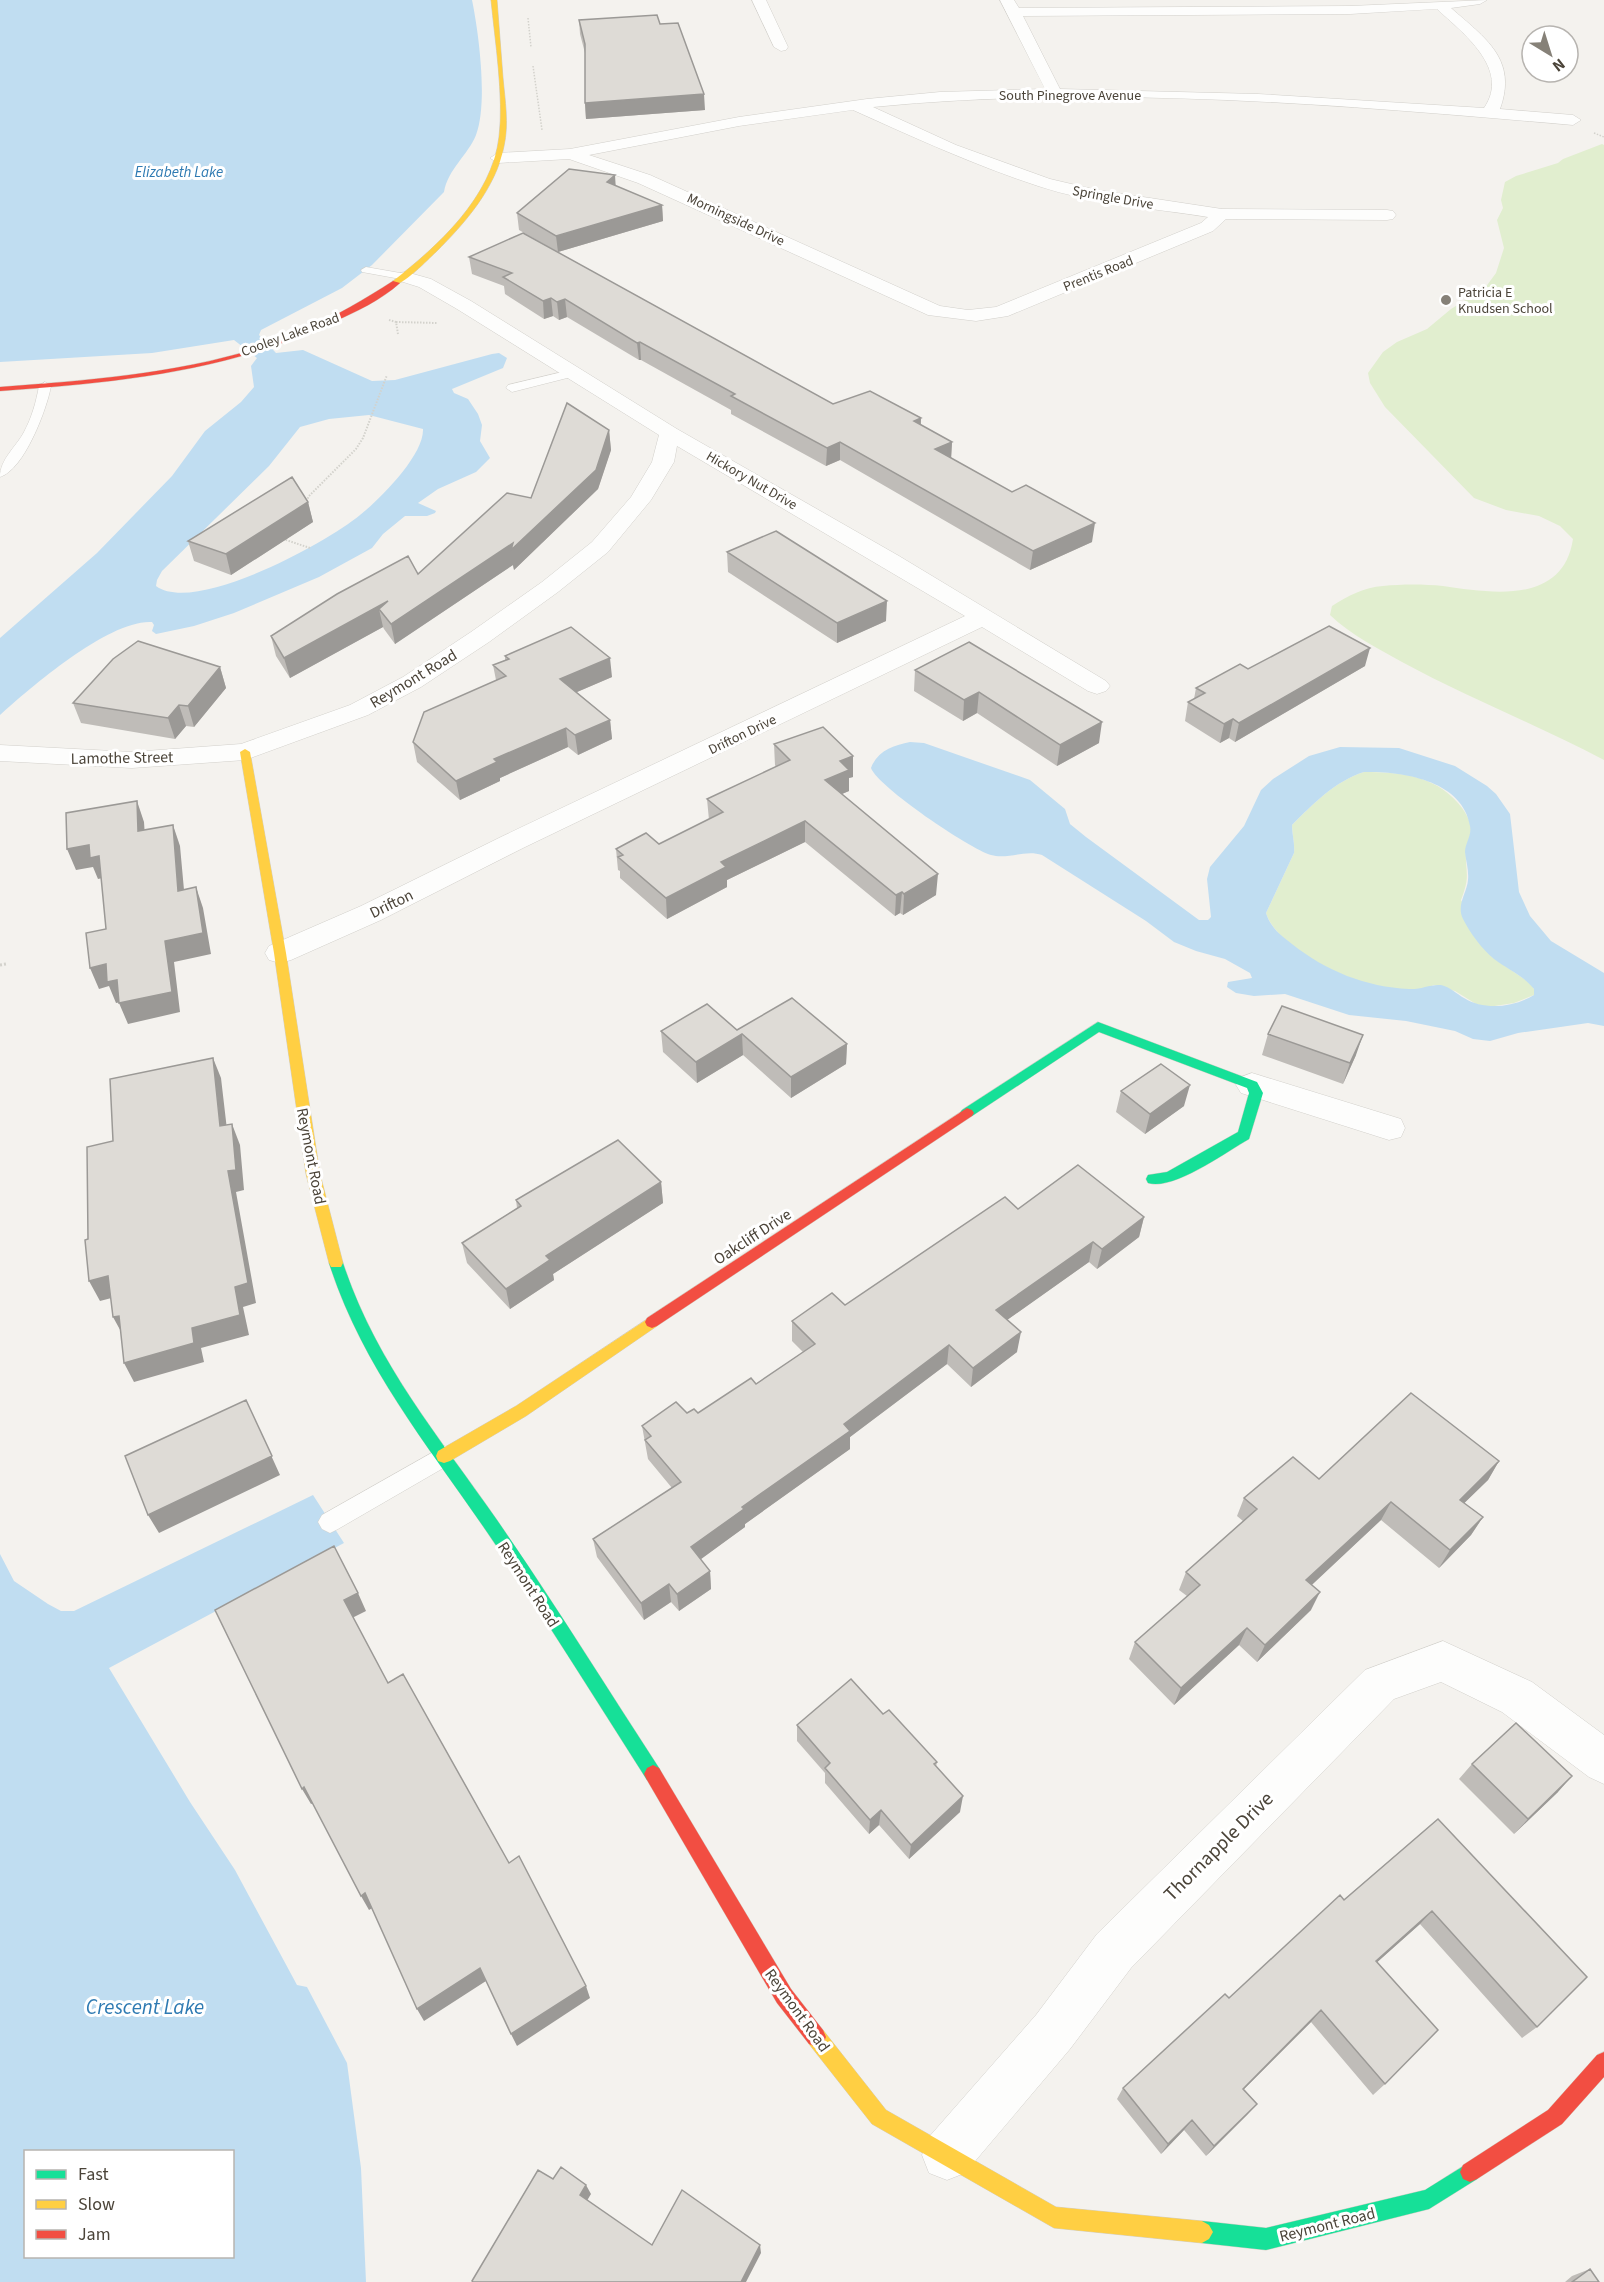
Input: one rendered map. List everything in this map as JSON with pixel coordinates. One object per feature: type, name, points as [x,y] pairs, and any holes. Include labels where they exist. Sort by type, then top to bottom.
[{"type":"street","name":"Cooley Lake Road","points":[[0,389],[45,386],[162,370],[239,353],[279,341],[357,308],[406,277],[446,238],[470,207],[498,158],[503,133],[504,97],[494,0]]},
{"type":"street","points":[[759,0],[781,46]]},
{"type":"street","points":[[1054,93],[1050,79],[1025,35],[1012,6],[1299,12],[1440,5],[1480,0]]},
{"type":"street","points":[[1440,5],[1486,48],[1497,64],[1498,98],[1492,110],[1486,112]]},
{"type":"street","name":"South Pinegrove Avenue","points":[[570,154],[757,117],[911,99],[1054,93],[1297,100],[1573,120]]},
{"type":"street","name":"Springle Drive","points":[[855,105],[950,148],[1045,183],[1096,195],[1222,214],[1387,215]]},
{"type":"street","name":"Morningside Drive","points":[[498,158],[570,154],[684,195],[935,311],[967,316]]},
{"type":"street","name":"Prentis Road","points":[[967,316],[984,317],[1001,312],[1207,227],[1222,214]]},
{"type":"street","name":"Hickory Nut Drive","points":[[406,277],[435,288],[670,433],[891,561],[1097,686]]},
{"type":"street","name":"Reymont Road","points":[[670,433],[663,462],[640,500],[600,547],[550,587],[412,682],[358,710],[245,752],[280,953],[313,1174],[340,1278],[373,1354],[493,1527],[658,1782],[784,1996],[879,2117],[1054,2217],[1266,2239],[1429,2199],[1555,2117],[1604,2062]]},
{"type":"street","name":"Drifton Drive","points":[[500,849],[983,617]]},
{"type":"street","name":"Lamothe Street","points":[[0,753],[132,760],[245,752]]},
{"type":"street","name":"Drifton","points":[[280,953],[371,913],[500,849]]},
{"type":"street","name":"Oakcliff Drive","points":[[444,1456],[521,1411],[687,1298],[1098,1027],[1252,1085]]},
{"type":"street","points":[[1252,1085],[1389,1128]]},
{"type":"street","points":[[1153,1179],[1170,1177],[1244,1136],[1256,1093],[1252,1085]]},
{"type":"street","name":"Thornapple Drive","points":[[947,2155],[1053,2032],[1114,1951],[1380,1684],[1443,1660],[1517,1697],[1604,1762]]},
{"type":"lane","points":[[366,270],[406,277]]},
{"type":"lane","points":[[514,373],[531,384]]},
{"type":"lane","points":[[512,388],[575,373]]},
{"type":"lane","points":[[0,473],[27,441],[43,398],[45,386]]},
{"type":"lane","points":[[330,1522],[444,1456]]},
{"type":"path","points":[[396,322],[443,324]]},
{"type":"path","points":[[304,507],[309,496],[356,449],[363,438],[387,375]]},
{"type":"path","points":[[284,531],[276,537],[310,548]]},
{"type":"path","points":[[0,965],[6,964]]},
{"type":"green space","points":[[1604,145],[1604,760],[1402,662],[1355,635],[1330,615],[1332,606],[1338,602],[1376,587],[1421,585],[1503,592],[1523,590],[1540,585],[1555,575],[1567,560],[1573,539],[1560,526],[1539,516],[1506,510],[1474,498],[1385,407],[1370,383],[1368,373],[1383,352],[1397,342],[1427,329],[1451,309],[1485,288],[1496,273],[1504,248],[1497,220],[1503,208],[1501,200],[1505,182]]},
{"type":"green space","points":[[1364,772],[1403,774],[1427,781],[1449,794],[1460,806],[1471,828],[1466,850],[1467,879],[1461,900],[1492,957],[1530,983],[1534,989],[1534,995],[1514,1003],[1488,1007],[1476,1004],[1455,991],[1434,985],[1415,990],[1392,989],[1366,983],[1314,961],[1292,946],[1276,930],[1266,913],[1294,853],[1292,825],[1334,787]]},
{"type":"water","name":"Elizabeth Lake","points":[[0,0],[472,0],[481,68],[480,121],[476,135],[450,176],[444,192],[372,265],[342,288],[261,330],[259,335],[276,353],[303,350],[372,381],[395,380],[492,354],[499,353],[507,358],[503,368],[452,389],[454,393],[468,399],[478,414],[482,425],[480,441],[490,458],[476,472],[438,489],[418,503],[436,511],[435,513],[427,516],[405,516],[383,534],[372,548],[319,577],[234,613],[194,626],[156,634],[152,631],[154,625],[152,622],[135,624],[115,631],[51,672],[0,715],[0,638],[97,553],[172,476],[205,431],[241,402],[254,387],[251,366],[257,358],[234,340],[152,353],[0,362]],"holes":[[[369,415],[423,429],[416,451],[389,488],[360,515],[319,542],[260,572],[229,584],[200,591],[175,592],[156,586],[162,571],[269,466],[300,427],[329,419]]]},
{"type":"water","points":[[910,742],[924,743],[1030,780],[1065,809],[1070,824],[1199,920],[1208,920],[1211,917],[1207,879],[1210,867],[1244,826],[1261,790],[1273,779],[1309,756],[1340,747],[1399,748],[1455,766],[1487,786],[1496,794],[1510,814],[1519,892],[1530,916],[1551,941],[1604,973],[1604,1026],[1588,1023],[1518,1033],[1490,1041],[1473,1039],[1455,1031],[1406,1021],[1349,1015],[1285,994],[1254,996],[1236,993],[1227,987],[1228,982],[1252,978],[1250,973],[1225,959],[1174,942],[1146,921],[1042,855],[1029,853],[991,855],[964,842],[890,789],[871,768],[882,753],[892,747]],"holes":[[[1364,772],[1379,772],[1428,781],[1443,788],[1456,798],[1465,810],[1470,830],[1465,852],[1468,876],[1461,904],[1461,914],[1485,951],[1530,984],[1534,989],[1534,995],[1509,1005],[1490,1006],[1472,1002],[1441,985],[1417,989],[1377,985],[1333,970],[1305,954],[1273,927],[1266,913],[1294,853],[1292,825],[1325,794],[1343,781]]]},
{"type":"water","name":"Crescent Lake","points":[[313,1495],[344,1543],[109,1668],[190,1802],[235,1870],[297,1985],[307,1987],[347,2063],[361,2168],[366,2282],[0,2282],[0,1554],[14,1581],[61,1611],[74,1611]]},
{"type":"building","points":[[657,15],[660,24],[678,23],[704,94],[585,103],[585,44],[579,20]]},
{"type":"building","points":[[569,169],[615,175],[607,182],[662,205],[556,236],[517,213]]},
{"type":"building","points":[[523,233],[833,404],[870,391],[921,418],[914,421],[952,442],[935,449],[1012,492],[1026,485],[1095,523],[1033,551],[840,442],[827,448],[731,396],[735,394],[640,342],[637,343],[565,299],[557,302],[551,298],[543,301],[503,277],[512,273],[469,257]]},
{"type":"building","points":[[567,403],[609,430],[596,470],[511,550],[513,543],[391,624],[379,609],[388,601],[284,658],[271,636],[337,594],[408,556],[418,574],[507,493],[531,498]]},
{"type":"building","points":[[292,477],[308,502],[226,554],[188,541]]},
{"type":"building","points":[[776,531],[887,601],[837,623],[727,552]]},
{"type":"building","points":[[1329,626],[1370,648],[1239,723],[1233,719],[1224,724],[1188,702],[1205,693],[1196,688],[1240,664],[1248,669]]},
{"type":"building","points":[[571,627],[610,658],[560,679],[610,720],[575,735],[566,728],[494,759],[497,762],[456,781],[413,742],[424,712],[506,676],[493,665],[509,659],[505,656]]},
{"type":"building","points":[[138,641],[220,667],[188,706],[179,705],[168,718],[73,703],[113,659]]},
{"type":"building","points":[[969,642],[1102,722],[1060,745],[979,692],[964,700],[915,670]]},
{"type":"building","points":[[823,727],[853,756],[840,761],[849,770],[825,780],[938,874],[904,894],[902,892],[896,895],[805,821],[721,862],[726,867],[666,898],[618,857],[623,855],[616,849],[646,833],[659,844],[723,812],[707,799],[790,760],[774,744]]},
{"type":"building","points":[[137,801],[138,831],[173,825],[178,891],[196,887],[203,933],[165,941],[172,992],[119,1003],[117,980],[107,982],[106,964],[90,968],[86,933],[106,929],[99,856],[90,858],[89,845],[67,849],[66,813]]},
{"type":"building","points":[[792,998],[847,1044],[791,1077],[742,1034],[696,1062],[661,1031],[707,1004],[737,1030]]},
{"type":"building","points":[[1282,1006],[1363,1035],[1350,1063],[1268,1034]]},
{"type":"building","points":[[213,1058],[220,1126],[232,1124],[236,1170],[228,1171],[248,1283],[235,1287],[240,1315],[192,1328],[194,1343],[124,1363],[119,1316],[113,1317],[108,1276],[89,1281],[85,1240],[88,1239],[87,1147],[113,1141],[110,1079]]},
{"type":"building","points":[[1161,1064],[1190,1085],[1150,1114],[1121,1091]]},
{"type":"building","points":[[618,1140],[661,1182],[546,1256],[550,1260],[506,1289],[462,1243],[521,1206],[516,1200]]},
{"type":"building","points":[[1078,1165],[1144,1217],[1102,1249],[1093,1242],[996,1310],[1021,1332],[973,1368],[949,1345],[844,1424],[850,1431],[742,1507],[744,1509],[691,1547],[710,1571],[677,1594],[669,1584],[641,1603],[593,1539],[681,1482],[645,1440],[651,1436],[642,1426],[676,1402],[687,1413],[694,1409],[698,1413],[751,1378],[756,1384],[815,1344],[792,1321],[832,1293],[845,1305],[1005,1197],[1018,1209]]},
{"type":"building","points":[[1411,1393],[1499,1461],[1460,1500],[1483,1517],[1450,1550],[1391,1502],[1306,1580],[1320,1592],[1265,1645],[1247,1628],[1181,1688],[1135,1642],[1200,1585],[1186,1572],[1257,1509],[1244,1498],[1293,1457],[1319,1479]]},
{"type":"building","points":[[246,1400],[272,1456],[148,1515],[125,1456]]},
{"type":"building","points":[[334,1546],[358,1593],[344,1600],[388,1683],[403,1674],[509,1863],[519,1856],[586,1986],[511,2034],[480,1968],[417,2009],[365,1893],[361,1896],[304,1787],[302,1789],[215,1610]]},
{"type":"building","points":[[851,1679],[883,1714],[889,1710],[937,1762],[934,1764],[963,1796],[911,1845],[881,1810],[870,1820],[825,1768],[830,1763],[797,1725]]},
{"type":"building","points":[[1516,1723],[1572,1776],[1528,1819],[1472,1764]]},
{"type":"building","points":[[1438,1819],[1587,1977],[1537,2027],[1432,1911],[1376,1961],[1438,2030],[1385,2084],[1321,2010],[1243,2089],[1257,2104],[1214,2146],[1192,2120],[1168,2144],[1123,2088],[1225,1994],[1229,1998],[1340,1895],[1344,1900]]},
{"type":"building","points":[[561,2167],[586,2185],[580,2195],[652,2245],[682,2190],[760,2245],[741,2282],[473,2282],[538,2170],[553,2179]]},
{"type":"building","points":[[1590,2269],[1599,2282],[1572,2282]]},
{"type":"traffic: fast","points":[[967,1113],[1098,1027],[1252,1085],[1256,1093],[1244,1135],[1170,1177],[1153,1179]]},
{"type":"traffic: fast","points":[[336,1263],[347,1298],[381,1366],[553,1617],[653,1774]]},
{"type":"traffic: fast","points":[[1202,2232],[1266,2239],[1429,2199],[1470,2172]]},
{"type":"traffic: slow","points":[[396,283],[444,240],[474,204],[495,166],[501,147],[503,101],[494,0]]},
{"type":"traffic: slow","points":[[245,752],[280,953],[313,1174],[336,1263]]},
{"type":"traffic: slow","points":[[444,1456],[521,1411],[652,1322]]},
{"type":"traffic: slow","points":[[816,2037],[879,2117],[1054,2217],[1202,2232]]},
{"type":"traffic: jam","points":[[0,389],[155,373],[257,350],[306,332],[352,310],[396,283]]},
{"type":"traffic: jam","points":[[652,1322],[967,1113]]},
{"type":"traffic: jam","points":[[653,1774],[784,1996],[816,2037]]},
{"type":"traffic: jam","points":[[1470,2172],[1555,2117],[1604,2062]]},
{"type":"place","name":"Patricia E Knudsen School","points":[[1446,300]]}]
